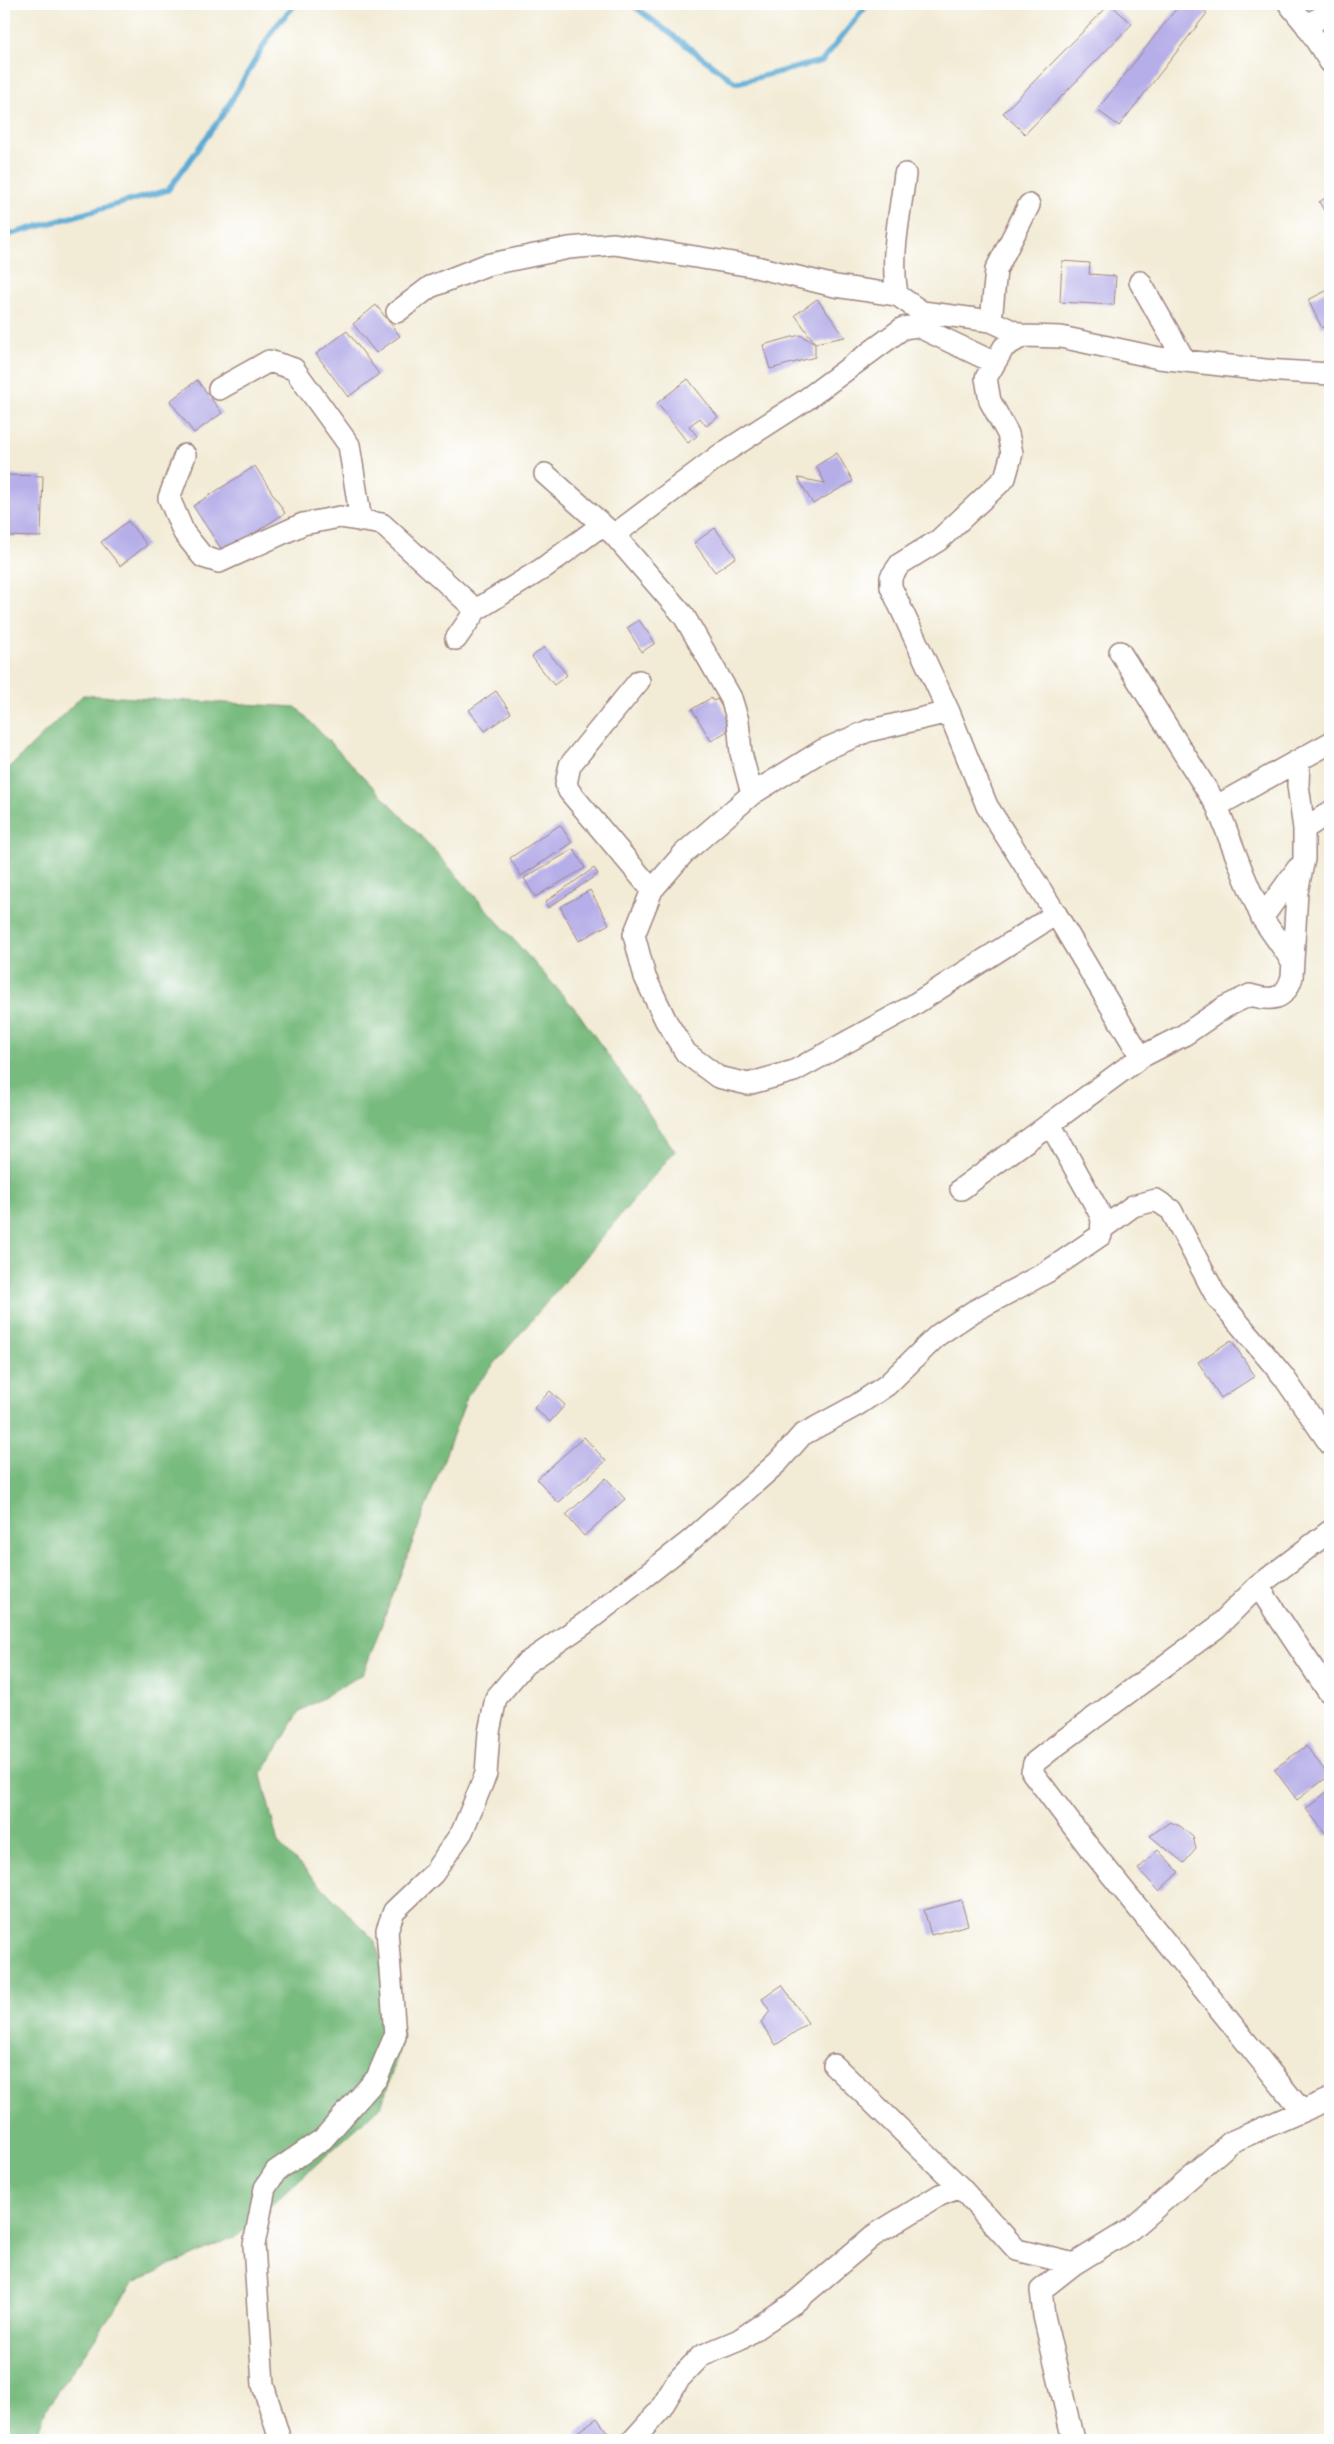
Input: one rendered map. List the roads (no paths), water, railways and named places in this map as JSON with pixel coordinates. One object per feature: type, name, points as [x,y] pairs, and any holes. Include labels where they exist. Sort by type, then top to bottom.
[{"type":"street","points":[[1289,4],[1306,25],[1330,62]]},
{"type":"street","points":[[1306,25],[1330,13]]},
{"type":"street","points":[[905,174],[894,244],[893,272],[898,295],[919,319],[993,362]]},
{"type":"street","points":[[991,321],[996,270],[1028,205]]},
{"type":"street","points":[[397,312],[430,287],[486,265],[569,248],[614,244],[752,266],[835,286],[898,295]]},
{"type":"street","points":[[1140,282],[1185,361]]},
{"type":"street","points":[[456,639],[476,610],[608,530],[804,401],[903,328],[919,319],[991,321],[1023,336],[1061,337],[1159,358],[1330,374]]},
{"type":"street","points":[[1023,336],[1004,347],[993,362],[986,378],[990,400],[1008,434],[1012,453],[1004,478],[939,540],[900,564],[891,577],[891,587],[948,712],[987,806],[1056,914],[1141,1057]]},
{"type":"street","points":[[219,389],[269,361],[294,369],[349,445],[361,521]]},
{"type":"street","points":[[185,455],[170,498],[184,533],[203,557],[219,562],[303,524],[340,517],[382,524],[476,610]]},
{"type":"street","points":[[545,474],[608,530],[684,616],[731,698],[738,721],[741,753],[752,794]]},
{"type":"street","points":[[1120,652],[1217,806],[1262,918],[1292,961]]},
{"type":"street","points":[[638,681],[570,765],[566,784],[569,792],[652,890]]},
{"type":"street","points":[[948,712],[868,731],[823,750],[752,794],[684,853],[652,890],[634,935],[645,977],[666,1021],[686,1053],[718,1077],[748,1084],[794,1071],[907,1009],[1056,914]]},
{"type":"street","points":[[1217,806],[1330,742]]},
{"type":"street","points":[[961,1189],[1141,1057],[1184,1035],[1225,1007],[1250,995],[1267,1000],[1280,996],[1289,989],[1297,892],[1304,859],[1304,829],[1298,785],[1299,760]]},
{"type":"street","points":[[1304,829],[1330,812]]},
{"type":"street","points":[[1262,918],[1304,859]]},
{"type":"street","points":[[280,2440],[263,2385],[261,2358],[254,2245],[264,2188],[276,2171],[323,2139],[377,2078],[396,2036],[387,1930],[394,1910],[433,1874],[462,1832],[486,1774],[489,1732],[496,1698],[525,1664],[584,1624],[690,1541],[778,1462],[802,1435],[857,1405],[887,1385],[938,1334],[974,1311],[1047,1272],[1101,1234],[1103,1228],[1098,1210],[1050,1124]]},
{"type":"street","points":[[1103,1228],[1133,1206],[1156,1200],[1171,1210],[1216,1296],[1283,1376],[1330,1444]]},
{"type":"street","points":[[1301,2110],[1094,1854],[1032,1772],[1034,1763],[1216,1628],[1258,1586],[1330,1532]]},
{"type":"street","points":[[1258,1586],[1328,1691]]},
{"type":"street","points":[[834,2065],[960,2187],[1017,2250],[1074,2264]]},
{"type":"street","points":[[1073,2440],[1044,2316],[1041,2290],[1074,2264],[1131,2229],[1231,2142],[1330,2099]]},
{"type":"street","points":[[633,2440],[660,2410],[678,2380],[701,2356],[739,2340],[795,2302],[873,2236],[940,2194],[960,2187]]},
{"type":"waterway","points":[[4,236],[168,190],[224,113],[274,28],[296,4]]},
{"type":"waterway","points":[[631,4],[736,83],[822,61],[868,4]]}]
